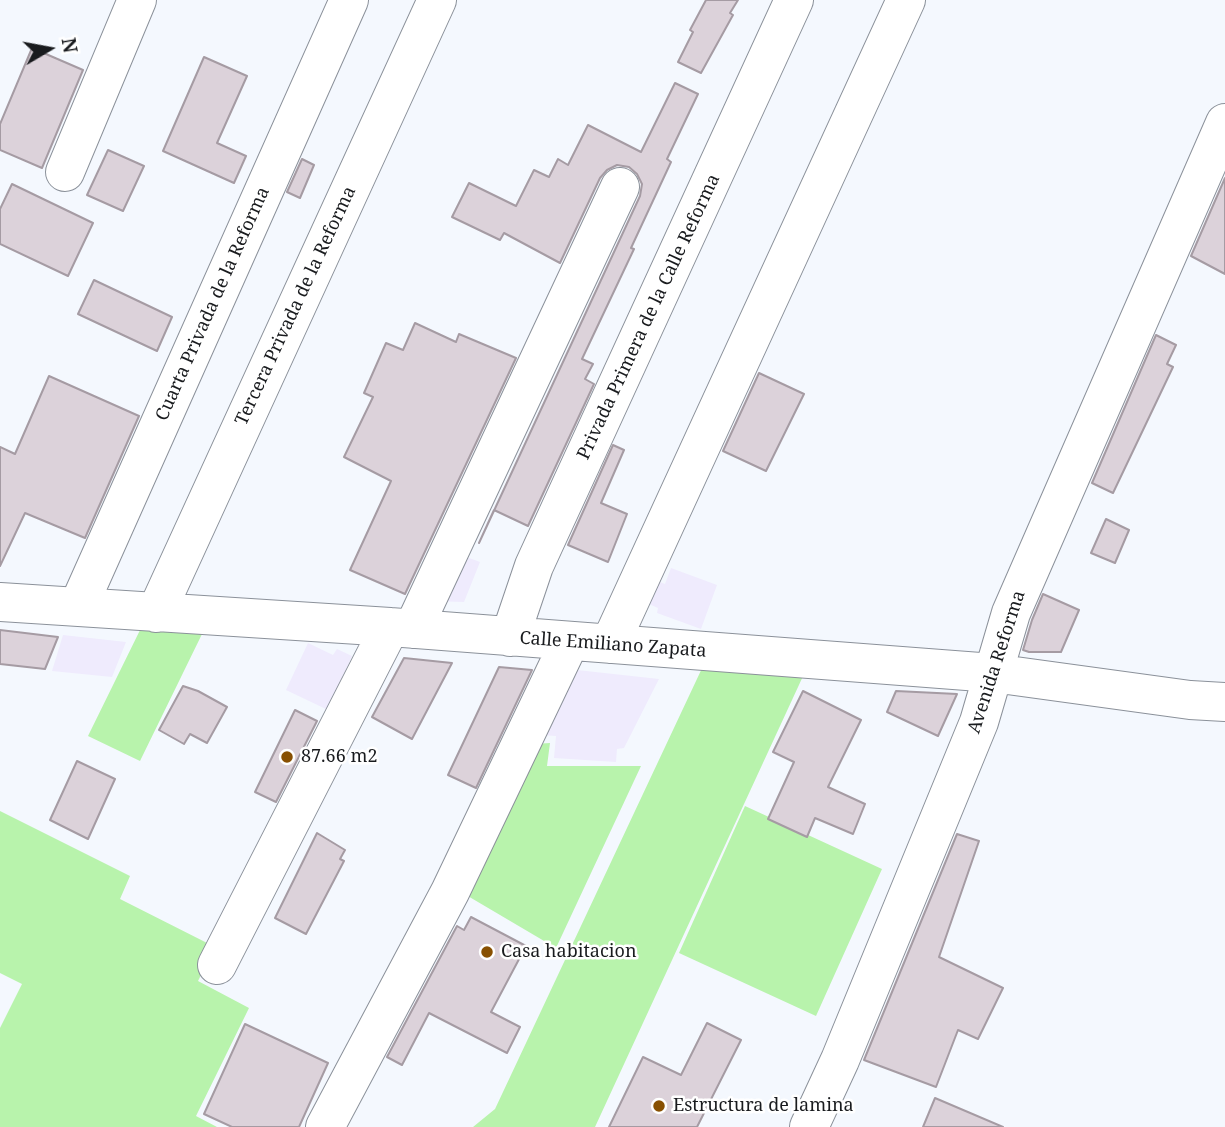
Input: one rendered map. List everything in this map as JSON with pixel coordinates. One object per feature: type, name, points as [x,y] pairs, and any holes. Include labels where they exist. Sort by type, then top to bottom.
[{"type":"street","points":[[65,172],[137,0]]},
{"type":"street","name":"Cuarta Privada de la Reforma","points":[[78,607],[349,0]]},
{"type":"street","name":"Tercera Privada de la Reforma","points":[[156,612],[437,0]]},
{"type":"street","name":"Privada Primera de la Calle Reforma","points":[[510,637],[534,566],[794,0]]},
{"type":"street","points":[[610,644],[906,0]]},
{"type":"street","name":"Avenida Reforma","points":[[809,1127],[841,1060],[979,722],[1011,613],[1225,123]]},
{"type":"street","points":[[217,965],[402,628],[620,187]]},
{"type":"street","name":"Calle Emiliano Zapata","points":[[1,603],[402,628],[993,673],[1225,702]]},
{"type":"street","points":[[326,1127],[450,892],[570,641]]},
{"type":"shaded area","points":[[453,552],[480,562],[464,602],[431,601]]},
{"type":"shaded area","points":[[671,568],[717,585],[701,629],[657,613],[658,608],[644,602],[652,579],[665,584]]},
{"type":"shaded area","points":[[63,635],[126,642],[112,677],[52,671]]},
{"type":"shaded area","points":[[308,643],[333,655],[337,649],[352,656],[328,710],[286,690]]},
{"type":"shaded area","points":[[568,669],[659,679],[624,748],[617,749],[616,762],[554,758],[556,736],[538,735]]},
{"type":"green space","points":[[143,624],[203,632],[140,761],[88,736]]},
{"type":"green space","points":[[704,664],[804,674],[595,1127],[473,1127],[495,1109]]},
{"type":"green space","points":[[550,743],[547,766],[641,766],[556,948],[461,892],[534,744]]},
{"type":"green space","points":[[745,806],[882,869],[816,1016],[679,953]]},
{"type":"green space","points":[[0,811],[130,876],[120,899],[215,947],[198,981],[249,1008],[196,1116],[217,1127],[0,1127],[0,1028],[22,984],[0,973]]},
{"type":"building","points":[[706,0],[738,0],[730,13],[733,15],[701,73],[678,62],[693,32],[690,30]]},
{"type":"building","points":[[32,48],[83,70],[42,168],[0,150],[0,124]]},
{"type":"building","points":[[204,57],[247,76],[217,143],[246,156],[234,183],[163,151]]},
{"type":"building","points":[[675,83],[698,94],[667,159],[671,162],[631,248],[634,249],[582,359],[593,364],[585,379],[594,384],[528,526],[494,510],[640,196],[642,184],[637,174],[629,167],[617,165],[607,170],[600,178],[560,263],[504,233],[500,240],[452,217],[469,183],[516,206],[534,170],[549,177],[558,159],[568,165],[588,125],[641,152]]},
{"type":"building","points":[[108,150],[144,166],[123,211],[87,195]]},
{"type":"building","points":[[302,159],[314,165],[300,198],[287,192]]},
{"type":"building","points":[[1225,178],[1225,274],[1191,256]]},
{"type":"building","points":[[12,184],[93,223],[68,276],[0,244],[0,209]]},
{"type":"building","points":[[94,280],[172,317],[157,351],[78,314]]},
{"type":"building","points":[[415,323],[456,342],[459,334],[516,358],[405,594],[350,570],[391,481],[344,457],[373,397],[364,393],[386,343],[403,350]]},
{"type":"building","points":[[1156,335],[1176,345],[1167,364],[1173,367],[1113,493],[1092,483]]},
{"type":"building","points":[[759,373],[804,394],[766,471],[723,451]]},
{"type":"building","points":[[49,376],[139,416],[85,538],[25,513],[0,566],[0,447],[15,454]]},
{"type":"building","points":[[613,445],[624,450],[601,503],[627,514],[608,562],[568,545]]},
{"type":"building","points":[[1106,519],[1129,530],[1115,563],[1091,553]]},
{"type":"building","points":[[1043,594],[1079,610],[1061,652],[1023,650]]},
{"type":"building","points":[[0,630],[58,637],[45,669],[0,664]]},
{"type":"building","points":[[404,658],[452,663],[412,739],[372,717]]},
{"type":"building","points":[[499,667],[532,670],[476,788],[448,775]]},
{"type":"building","points":[[183,686],[227,707],[207,743],[190,734],[184,744],[159,730]]},
{"type":"building","points":[[803,691],[861,720],[828,787],[865,804],[853,834],[815,818],[807,837],[768,819],[794,762],[773,752]]},
{"type":"building","points":[[896,691],[957,694],[938,736],[887,712]]},
{"type":"building","name":"87.66 m2","points":[[295,710],[317,721],[276,802],[255,792]]},
{"type":"building","points":[[77,761],[115,779],[88,839],[50,820]]},
{"type":"building","points":[[317,833],[345,850],[340,859],[344,861],[306,934],[275,918]]},
{"type":"building","points":[[957,834],[979,841],[939,957],[1003,988],[978,1039],[958,1030],[936,1087],[864,1060]]},
{"type":"building","points":[[471,917],[526,946],[491,1012],[520,1027],[507,1053],[429,1013],[402,1065],[387,1057],[457,926],[464,930]]},
{"type":"building","name":"Estructura de lamina","points":[[707,1023],[741,1040],[697,1127],[609,1127],[643,1057],[681,1075]]},
{"type":"building","points":[[245,1024],[328,1063],[299,1127],[232,1127],[204,1114]]},
{"type":"building","points":[[935,1098],[1003,1127],[923,1127]]},
{"type":"place","name":"87.66 m2","points":[[287,757]]},
{"type":"place","name":"Casa habitacion","points":[[487,952]]},
{"type":"place","name":"Estructura de lamina","points":[[659,1106]]}]
